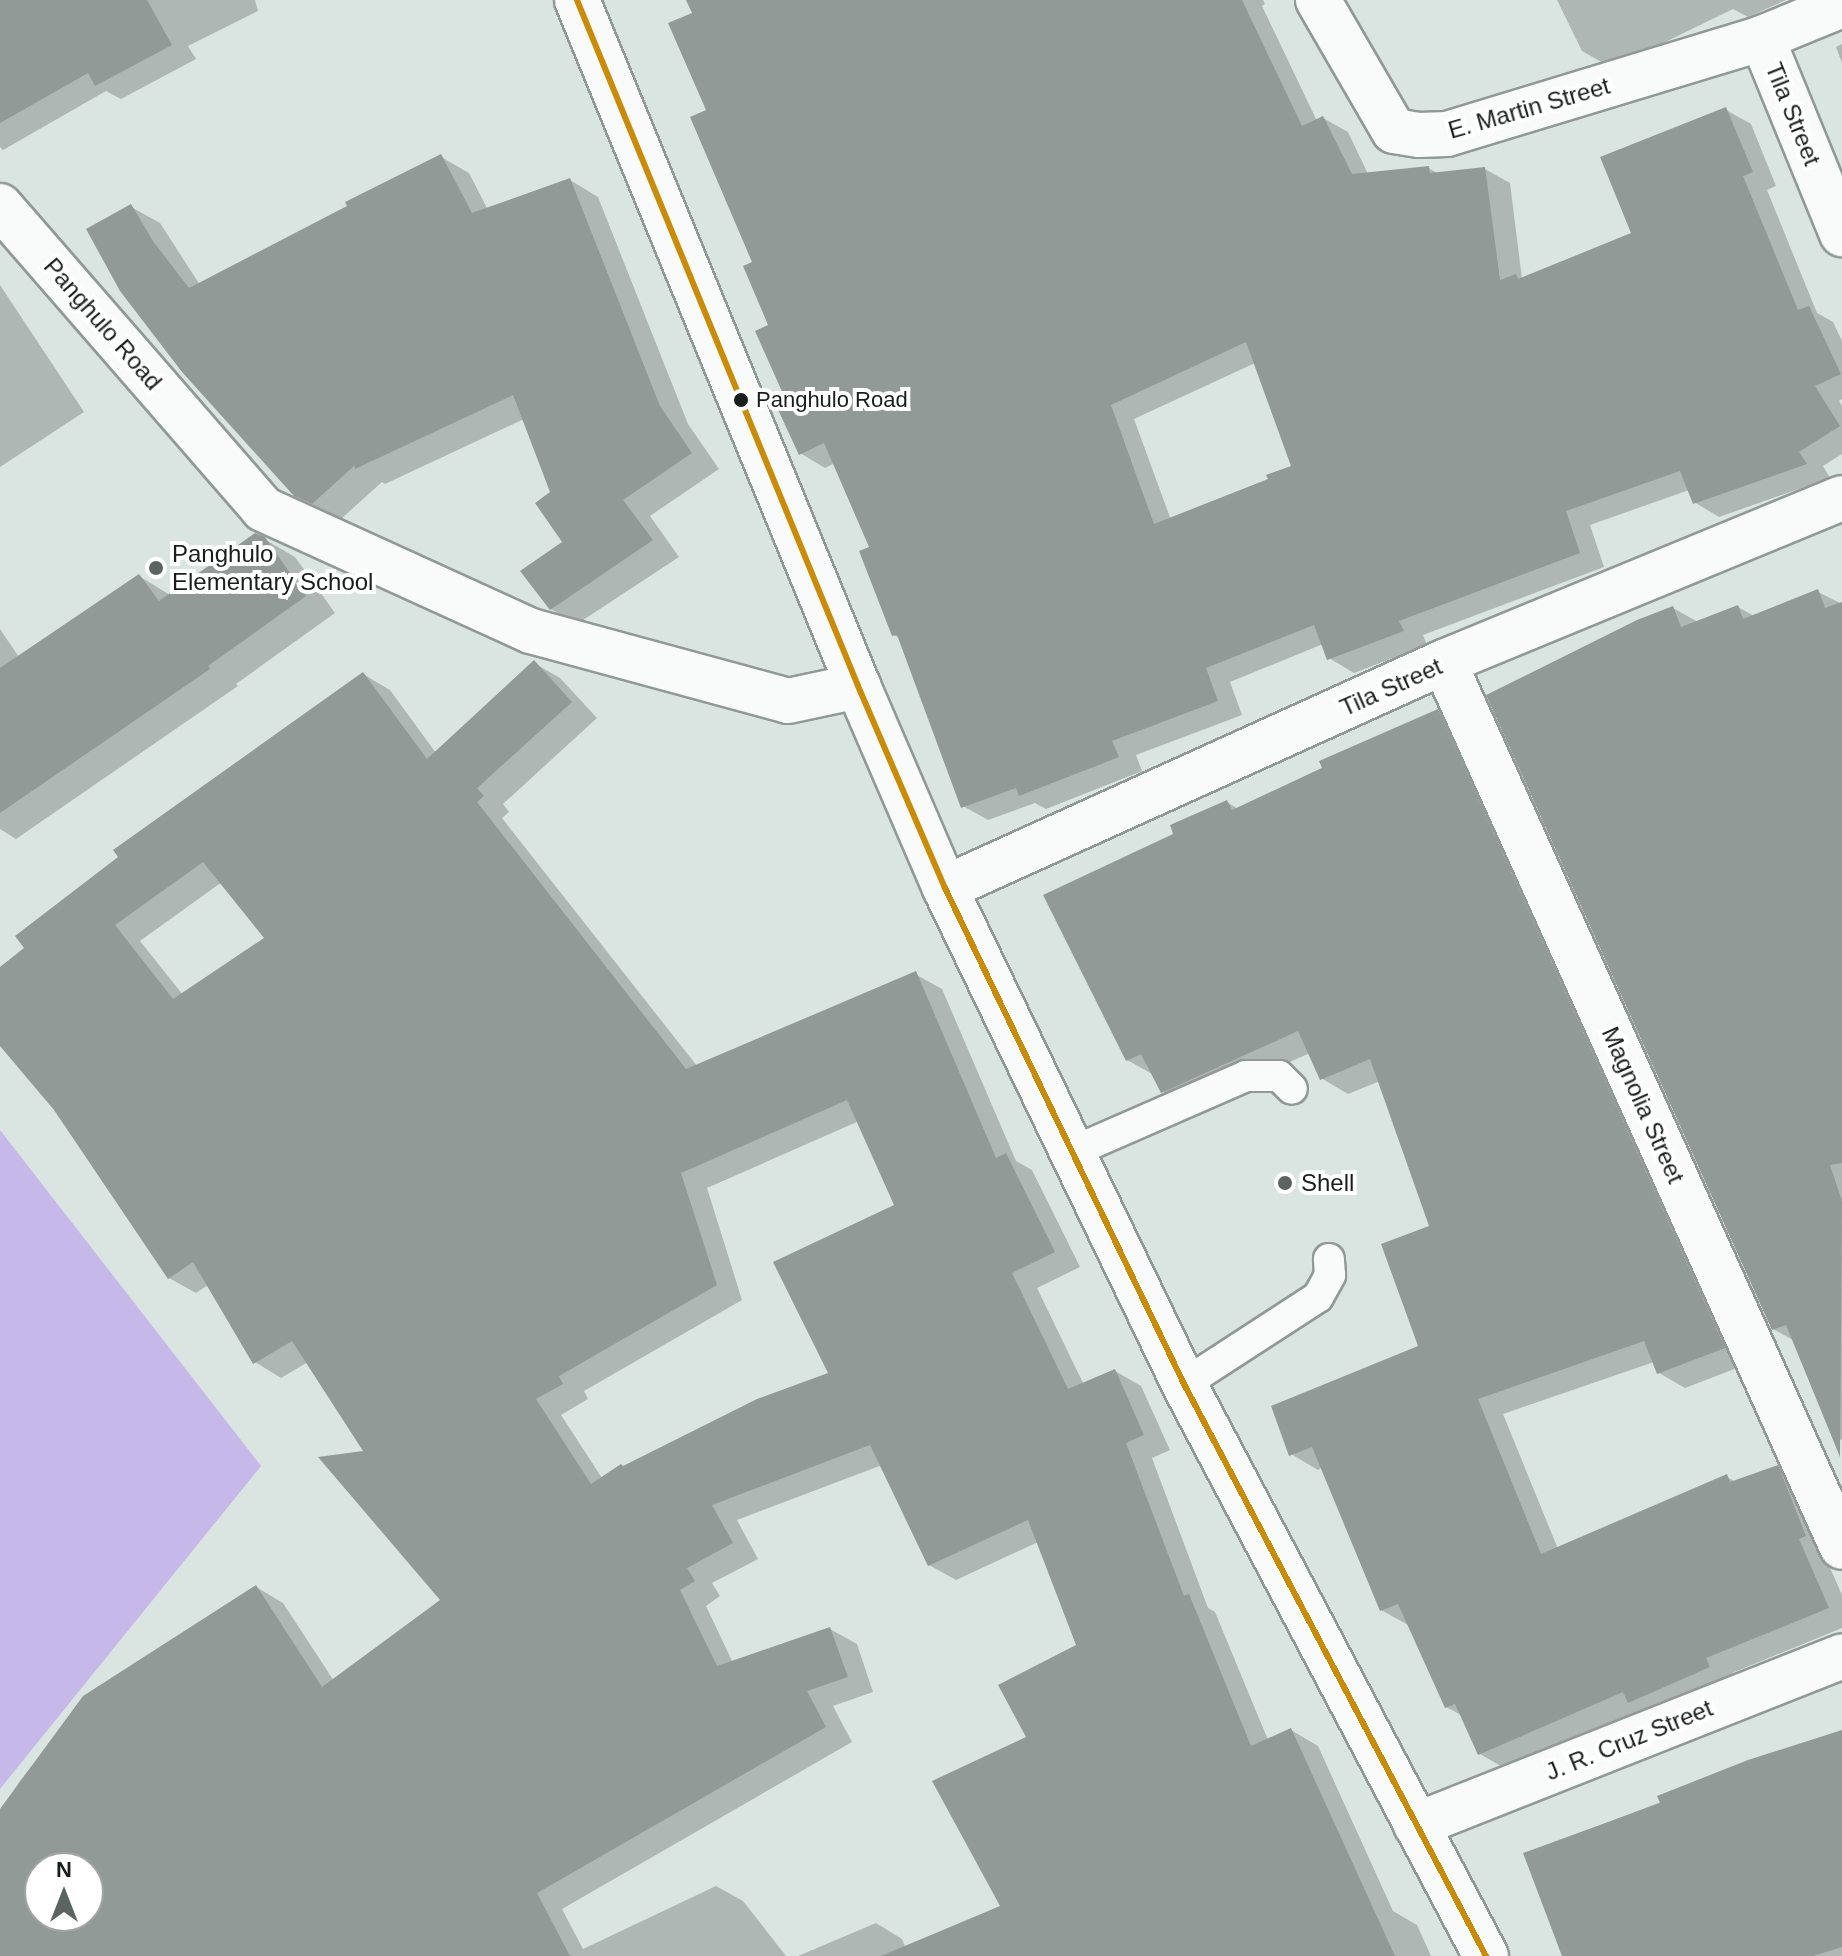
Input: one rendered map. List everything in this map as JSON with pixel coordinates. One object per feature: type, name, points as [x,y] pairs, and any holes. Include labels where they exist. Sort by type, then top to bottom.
[{"type":"street","points":[[577,0],[858,686],[945,888],[1184,1384],[1486,1956]]},
{"type":"street","name":"E. Martin Street","points":[[1318,0],[1394,131],[1419,135],[1447,134],[1762,38]]},
{"type":"street","points":[[1762,38],[1842,5]]},
{"type":"street","name":"Tila Street","points":[[1762,38],[1842,234]]},
{"type":"street","name":"Panghulo Road","points":[[0,206],[263,509],[531,631],[788,701],[858,686]]},
{"type":"street","name":"Tila Street","points":[[945,888],[1444,662],[1842,498]]},
{"type":"street","name":"Magnolia Street","points":[[1444,662],[1842,1547]]},
{"type":"street","name":"J. R. Cruz Street","points":[[1416,1825],[1842,1656]]},
{"type":"lane","points":[[1072,1152],[1246,1076],[1279,1076],[1292,1089]]},
{"type":"lane","points":[[1184,1384],[1318,1297],[1330,1275],[1329,1259]]},
{"type":"shaded area","points":[[0,1130],[261,1466],[0,1789]]},
{"type":"building","points":[[0,0],[147,0],[172,45],[95,86],[88,73],[0,123]]},
{"type":"building","points":[[686,0],[1242,0],[1302,126],[1323,116],[1352,174],[1429,166],[1430,173],[1485,167],[1500,280],[1516,274],[1518,279],[1631,233],[1600,157],[1726,107],[1753,172],[1743,176],[1798,310],[1809,306],[1841,374],[1815,386],[1840,426],[1799,452],[1807,464],[1693,504],[1680,471],[1566,511],[1580,553],[1399,621],[1404,631],[1327,660],[1314,625],[1206,668],[1218,701],[1112,741],[1119,757],[1019,796],[1016,788],[961,808],[897,635],[892,636],[859,551],[869,547],[824,443],[799,455],[774,401],[784,396],[755,331],[768,325],[743,266],[752,262],[690,117],[706,110],[668,23],[692,13]],"holes":[[[1246,342],[1291,466],[1266,475],[1268,479],[1154,524],[1111,405]]]},
{"type":"building","points":[[441,154],[472,213],[570,178],[660,406],[692,453],[623,500],[653,540],[550,610],[520,571],[562,542],[535,503],[550,492],[513,395],[355,469],[354,466],[312,504],[294,496],[182,372],[120,291],[86,229],[131,204],[153,241],[189,288],[347,206],[345,202]]},
{"type":"building","points":[[255,533],[265,537],[306,596],[208,666],[210,669],[0,813],[0,668],[139,574],[159,601]]},
{"type":"building","points":[[1818,589],[1825,608],[1842,602],[1842,1163],[1830,1165],[1842,1201],[1840,1457],[1786,1325],[1772,1330],[1486,695],[1637,620],[1673,606],[1681,627],[1738,605],[1743,619]]},
{"type":"building","points":[[534,660],[572,702],[477,788],[484,796],[477,802],[686,1069],[916,971],[996,1158],[1006,1153],[1055,1252],[1012,1273],[1068,1389],[1115,1369],[1144,1435],[1126,1443],[1184,1596],[1189,1594],[1251,1746],[1291,1728],[1395,1956],[881,1956],[1000,1906],[932,1781],[1026,1737],[998,1685],[1076,1645],[1028,1520],[928,1566],[870,1445],[712,1505],[733,1543],[687,1568],[695,1581],[680,1590],[717,1666],[830,1627],[848,1677],[807,1691],[826,1727],[537,1893],[570,1956],[0,1956],[0,1809],[83,1696],[256,1585],[322,1687],[440,1600],[318,1457],[363,1451],[292,1341],[253,1364],[193,1262],[168,1279],[54,1110],[0,1046],[0,967],[24,948],[15,936],[118,857],[113,850],[363,672],[427,759]],"holes":[[[203,862],[264,938],[173,999],[115,925]],[[847,1100],[894,1205],[773,1262],[828,1373],[757,1399],[623,1466],[621,1464],[591,1484],[536,1399],[563,1384],[559,1376],[717,1285],[681,1173]]]},
{"type":"building","points":[[1438,709],[1725,1348],[1657,1374],[1644,1341],[1478,1399],[1541,1554],[1727,1474],[1730,1482],[1778,1465],[1806,1536],[1799,1539],[1829,1608],[1706,1658],[1710,1667],[1628,1703],[1623,1692],[1478,1755],[1455,1704],[1445,1708],[1398,1604],[1380,1611],[1312,1447],[1289,1456],[1271,1406],[1418,1346],[1381,1244],[1429,1226],[1370,1059],[1320,1080],[1298,1031],[1161,1093],[1141,1054],[1126,1061],[1043,895],[1173,834],[1170,825],[1227,800],[1232,810],[1322,768],[1319,761]]},
{"type":"building","points":[[1842,1730],[1842,1947],[1813,1956],[1562,1956],[1523,1853],[1660,1803],[1657,1796],[1748,1760]]},
{"type":"transit line","points":[[577,0],[858,686],[945,888],[1184,1384],[1486,1956]]},
{"type":"place","name":"Panghulo Road","points":[[741,400]]},
{"type":"place","name":"Panghulo Elementary School","points":[[156,568]]},
{"type":"place","name":"Shell","points":[[1285,1183]]}]
